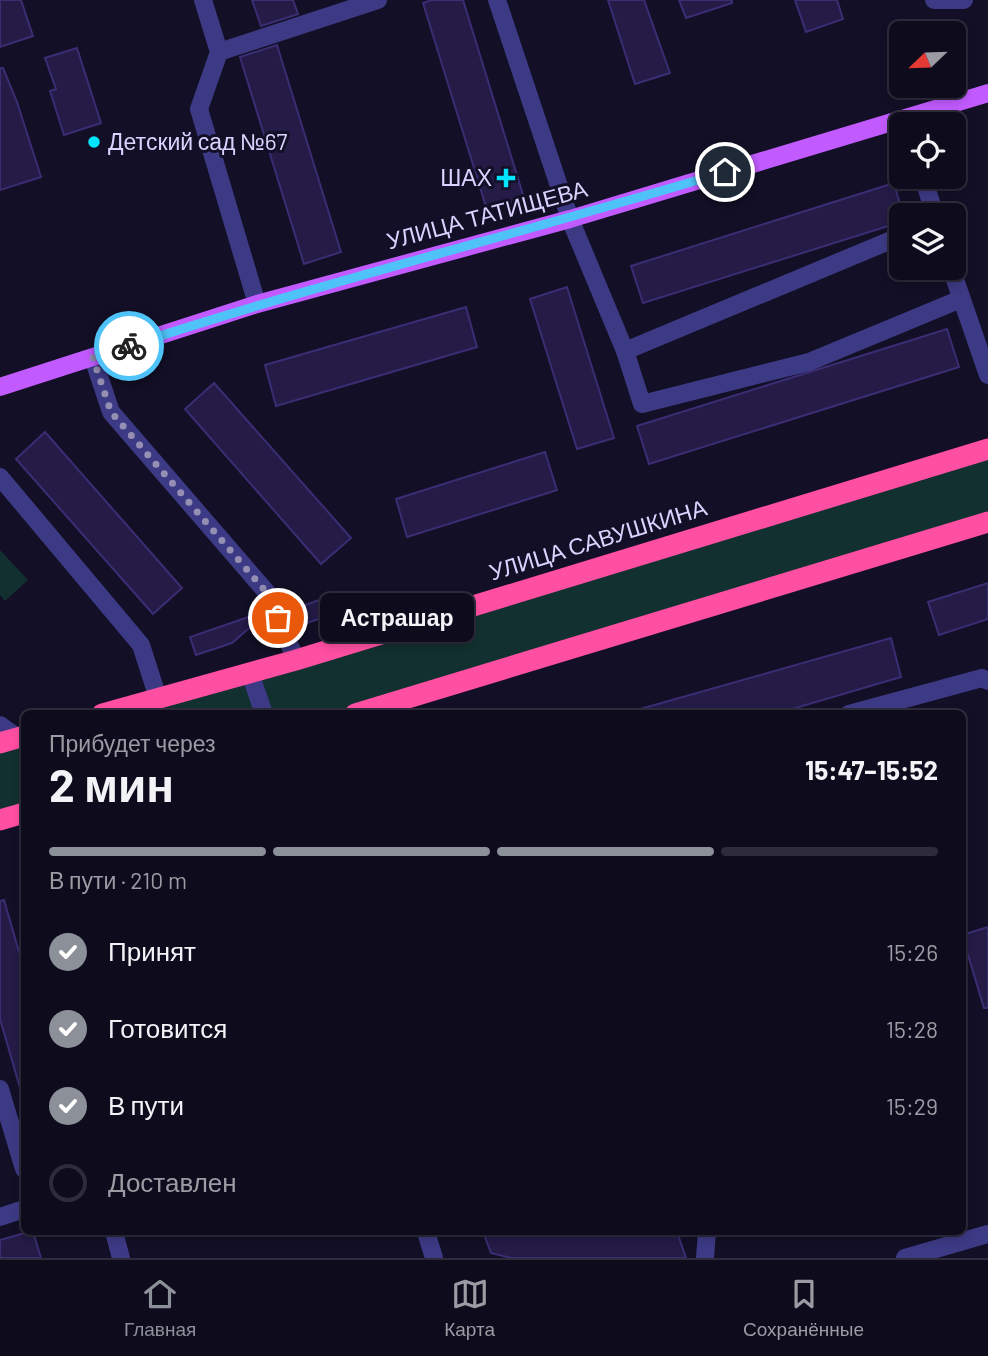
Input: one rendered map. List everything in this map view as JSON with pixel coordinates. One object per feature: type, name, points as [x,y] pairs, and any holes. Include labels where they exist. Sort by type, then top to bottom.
[{"type":"highway","name":"УЛИЦА САВУШКИНА","points":[[116,710],[296,660],[988,449]]},
{"type":"highway","points":[[368,710],[988,522]]},
{"type":"highway","points":[[0,820],[21,814]]},
{"type":"main road","name":"УЛИЦА ТАТИЩЕВА","points":[[932,112],[988,93]]},
{"type":"main road","name":"УЛИЦА ТАТИЩЕВА","points":[[0,387],[257,304],[570,219],[889,126]]},
{"type":"street","points":[[203,0],[219,52],[199,108],[257,304]]},
{"type":"street","points":[[219,52],[378,0]]},
{"type":"street","points":[[497,0],[570,219],[625,351],[642,404],[809,362],[961,299]]},
{"type":"street","points":[[934,0],[961,1]]},
{"type":"street","points":[[625,351],[889,241]]},
{"type":"street","points":[[955,280],[988,375]]},
{"type":"street","points":[[93,358],[111,412],[268,594],[296,660]]},
{"type":"street","points":[[0,477],[141,645],[158,698]]},
{"type":"street","points":[[250,673],[263,710]]},
{"type":"street","points":[[864,710],[982,678],[988,681]]},
{"type":"street","points":[[0,725],[14,739]]},
{"type":"street","points":[[0,1089],[21,1159]]},
{"type":"street","points":[[0,1217],[21,1210]]},
{"type":"street","points":[[905,1258],[988,1234]]},
{"type":"street","points":[[115,1235],[121,1258]]},
{"type":"street","points":[[427,1235],[434,1258]]},
{"type":"street","points":[[705,1258],[707,1235]]},
{"type":"green space","points":[[988,449],[988,522],[363,710],[116,710]]},
{"type":"green space","points":[[0,550],[28,580],[5,601],[0,595]]},
{"type":"green space","points":[[21,738],[21,814],[0,820],[0,744]]},
{"type":"building","points":[[0,0],[21,0],[33,36],[0,47]]},
{"type":"building","points":[[252,0],[293,0],[298,14],[261,26]]},
{"type":"building","points":[[432,0],[463,0],[524,198],[487,210],[423,3]]},
{"type":"building","points":[[608,0],[644,0],[670,73],[635,84]]},
{"type":"building","points":[[679,0],[732,0],[732,3],[686,18]]},
{"type":"building","points":[[795,0],[837,0],[843,19],[806,32]]},
{"type":"building","points":[[277,45],[341,252],[304,264],[240,57]]},
{"type":"building","points":[[77,48],[101,123],[64,135],[50,91],[56,89],[45,58]]},
{"type":"building","points":[[0,68],[3,68],[17,102],[41,177],[0,190]]},
{"type":"building","points":[[889,185],[889,189],[896,189],[900,203],[889,203],[889,226],[643,303],[631,266]]},
{"type":"building","points":[[567,287],[614,438],[577,449],[530,299]]},
{"type":"building","points":[[466,307],[477,347],[276,406],[265,365]]},
{"type":"building","points":[[947,329],[959,367],[649,464],[637,426]]},
{"type":"building","points":[[214,383],[351,538],[321,564],[185,409]]},
{"type":"building","points":[[45,432],[182,588],[153,614],[16,459]]},
{"type":"building","points":[[545,452],[557,490],[407,537],[396,499]]},
{"type":"building","points":[[988,583],[988,619],[939,635],[928,602]]},
{"type":"building","points":[[328,597],[334,614],[294,627],[287,611]]},
{"type":"building","points":[[263,612],[264,615],[232,643],[196,655],[190,637]]},
{"type":"building","points":[[891,638],[901,677],[789,710],[640,709]]},
{"type":"building","points":[[4,900],[21,959],[20,1088],[0,1019],[0,901]]},
{"type":"building","points":[[988,927],[988,1008],[984,1008],[966,948],[966,934]]},
{"type":"building","points":[[21,1234],[34,1235],[41,1258],[0,1258],[0,1240]]},
{"type":"building","points":[[484,1235],[678,1235],[686,1258],[511,1258],[491,1253]]},
{"type":"way so far","points":[[129,346],[93,358],[111,412],[268,594],[278,618]]},
{"type":"place","name":"Детский сад №67","points":[[94,142]]},
{"type":"place","name":"ШАХ","points":[[506,178]]},
{"type":"place","name":"Астрашар","points":[[278,618]]},
{"type":"route","points":[[129,346],[257,304],[570,219],[725,172]]}]
